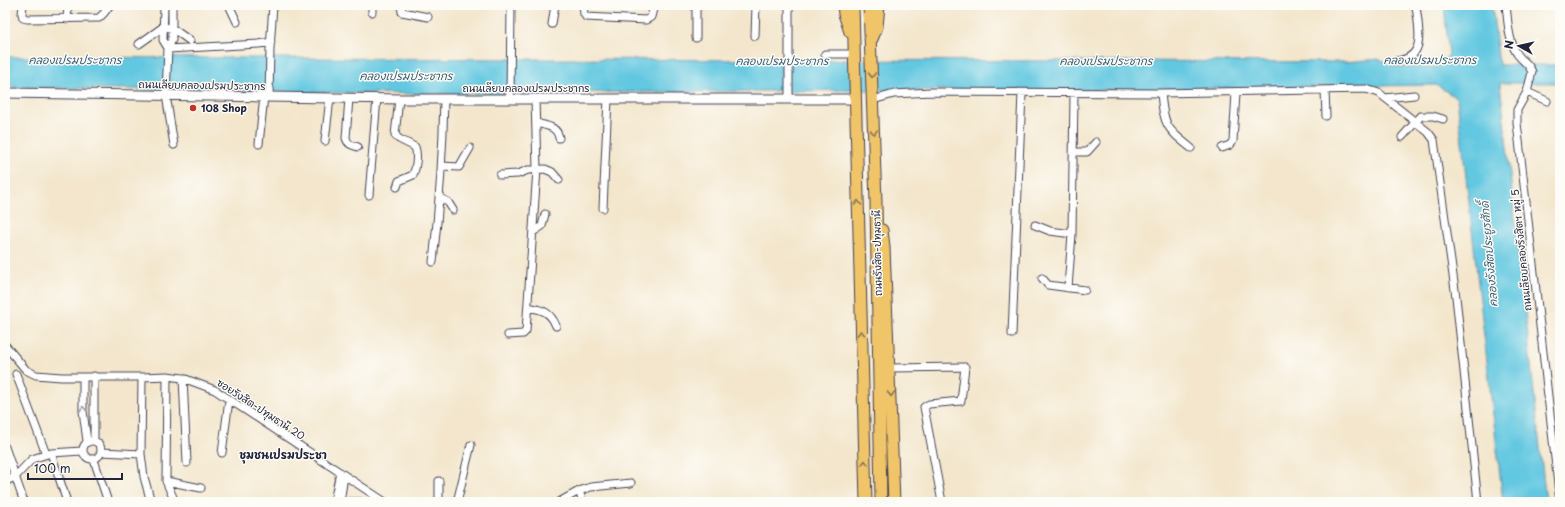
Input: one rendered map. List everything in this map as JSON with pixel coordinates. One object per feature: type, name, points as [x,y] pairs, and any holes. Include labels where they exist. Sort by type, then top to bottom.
[{"type":"main road","points":[[843,5],[854,52]]},
{"type":"main road","name":"ถนนรังสิต-ปทุมธานี","points":[[853,5],[866,502]]},
{"type":"main road","name":"ถนนรังสิต-ปทุมธานี","points":[[869,5],[876,202],[882,502]]},
{"type":"main road","points":[[871,42],[878,27],[879,5]]},
{"type":"main road","points":[[876,202],[883,234],[890,368],[894,502]]},
{"type":"street","points":[[23,5],[23,18],[67,19],[99,18],[109,5]]},
{"type":"street","points":[[67,19],[68,5]]},
{"type":"street","points":[[164,5],[163,40],[168,50]]},
{"type":"street","points":[[172,5],[172,40],[168,50],[167,93],[174,145]]},
{"type":"street","points":[[229,5],[237,22]]},
{"type":"street","points":[[259,144],[268,95],[273,5]]},
{"type":"street","points":[[401,5],[402,12],[428,17]]},
{"type":"street","points":[[510,97],[511,5]]},
{"type":"street","points":[[552,24],[555,5]]},
{"type":"street","points":[[583,5],[584,14],[586,17],[646,20],[651,17],[654,5]]},
{"type":"street","points":[[696,5],[696,38]]},
{"type":"street","points":[[755,36],[756,5]]},
{"type":"street","points":[[1396,61],[1406,60],[1411,57],[1419,43],[1416,5]]},
{"type":"street","name":"ถนนเลียบคลองรังสิตฯ หมู่ 5","points":[[1506,5],[1512,43],[1518,55],[1528,64],[1532,72],[1527,92],[1517,110],[1517,123],[1560,502]]},
{"type":"street","points":[[789,9],[789,98]]},
{"type":"street","points":[[140,44],[163,27],[172,28],[190,41]]},
{"type":"street","points":[[168,50],[252,45],[270,46]]},
{"type":"street","points":[[825,54],[854,52]]},
{"type":"street","points":[[1325,90],[1326,116]]},
{"type":"street","points":[[872,97],[903,92],[1074,94],[1236,93],[1366,90],[1373,91],[1385,98],[1428,132],[1434,140],[1456,297],[1478,502]]},
{"type":"street","points":[[1527,92],[1548,101]]},
{"type":"street","name":"ถนนเลียบคลองเปรมประชากร","points":[[5,93],[167,93],[399,99],[510,97],[535,99],[789,98],[855,96]]},
{"type":"street","points":[[1012,334],[1022,93]]},
{"type":"street","points":[[1162,93],[1166,125],[1170,131],[1191,148]]},
{"type":"street","points":[[1222,148],[1230,145],[1233,141],[1236,93]]},
{"type":"street","points":[[1068,288],[1072,234],[1074,94]]},
{"type":"street","points":[[1385,98],[1414,95]]},
{"type":"street","points":[[324,141],[330,98]]},
{"type":"street","points":[[349,98],[346,138],[347,143],[358,146]]},
{"type":"street","points":[[369,195],[377,98]]},
{"type":"street","points":[[397,187],[399,181],[413,175],[415,170],[416,151],[415,147],[398,139],[396,135],[399,99]]},
{"type":"street","points":[[433,262],[440,198],[444,99]]},
{"type":"street","points":[[508,335],[525,333],[528,307],[537,169],[535,99]]},
{"type":"street","points":[[603,208],[608,99]]},
{"type":"street","points":[[1402,137],[1421,116],[1426,115],[1442,119]]},
{"type":"street","points":[[536,123],[554,128],[558,132],[559,138]]},
{"type":"street","points":[[1073,152],[1087,152],[1096,142]]},
{"type":"street","points":[[442,166],[459,167],[470,148]]},
{"type":"street","points":[[500,174],[518,174],[537,169],[549,170],[559,180]]},
{"type":"street","points":[[440,198],[448,202],[453,210]]},
{"type":"street","points":[[533,232],[542,226],[545,214]]},
{"type":"street","points":[[1034,225],[1050,231],[1072,234]]},
{"type":"street","points":[[1042,278],[1048,285],[1085,290]]},
{"type":"street","points":[[528,307],[548,313],[552,317],[556,326]]},
{"type":"street","name":"ซอยรังสิต-ปทุมธานี 20","points":[[5,345],[26,370],[36,375],[83,377],[167,376],[183,378],[215,390],[342,474],[374,499],[385,502]]},
{"type":"street","points":[[890,368],[965,367],[961,401],[929,404],[924,407],[942,502]]},
{"type":"street","points":[[16,374],[67,502]]},
{"type":"street","points":[[90,440],[94,376]]},
{"type":"street","points":[[167,376],[166,481],[175,502]]},
{"type":"street","points":[[83,377],[83,411],[90,440]]},
{"type":"street","points":[[142,377],[141,454],[144,477],[151,502]]},
{"type":"street","points":[[183,378],[187,463]]},
{"type":"street","points":[[222,453],[229,400]]},
{"type":"street","points":[[90,440],[83,445],[82,451],[86,458],[94,460]]},
{"type":"street","points":[[90,440],[100,444],[102,452]]},
{"type":"street","points":[[457,502],[472,445]]},
{"type":"street","points":[[5,447],[24,502]]},
{"type":"street","points":[[5,482],[16,476],[32,459],[48,454],[82,451]]},
{"type":"street","points":[[94,460],[102,452],[141,454]]},
{"type":"street","points":[[94,460],[108,502]]},
{"type":"street","points":[[334,502],[342,474]]},
{"type":"street","points":[[340,502],[342,474]]},
{"type":"street","points":[[166,481],[201,488]]},
{"type":"street","points":[[439,481],[439,502]]},
{"type":"street","points":[[559,502],[578,491],[591,487],[631,483]]},
{"type":"street","points":[[578,491],[583,502]]},
{"type":"street","points":[[349,502],[361,502]]},
{"type":"water","name":"คลองเปรมประชากร","points":[[1444,5],[1492,5],[1499,65],[1560,65],[1560,83],[1500,83],[1546,502],[1503,502],[1457,98],[1436,85],[1099,90],[879,90],[421,94],[5,87],[5,57],[1345,62],[1380,59],[1396,67],[1436,67],[1449,55]]},
{"type":"place","name":"108 Shop","points":[[193,108]]},
{"type":"district","name":"ชุมชนเปรมประชา","points":[[283,455]]},
{"type":"water label","name":"คลองรังสิตประยูรศักดิ์","points":[[1489,254]]}]
